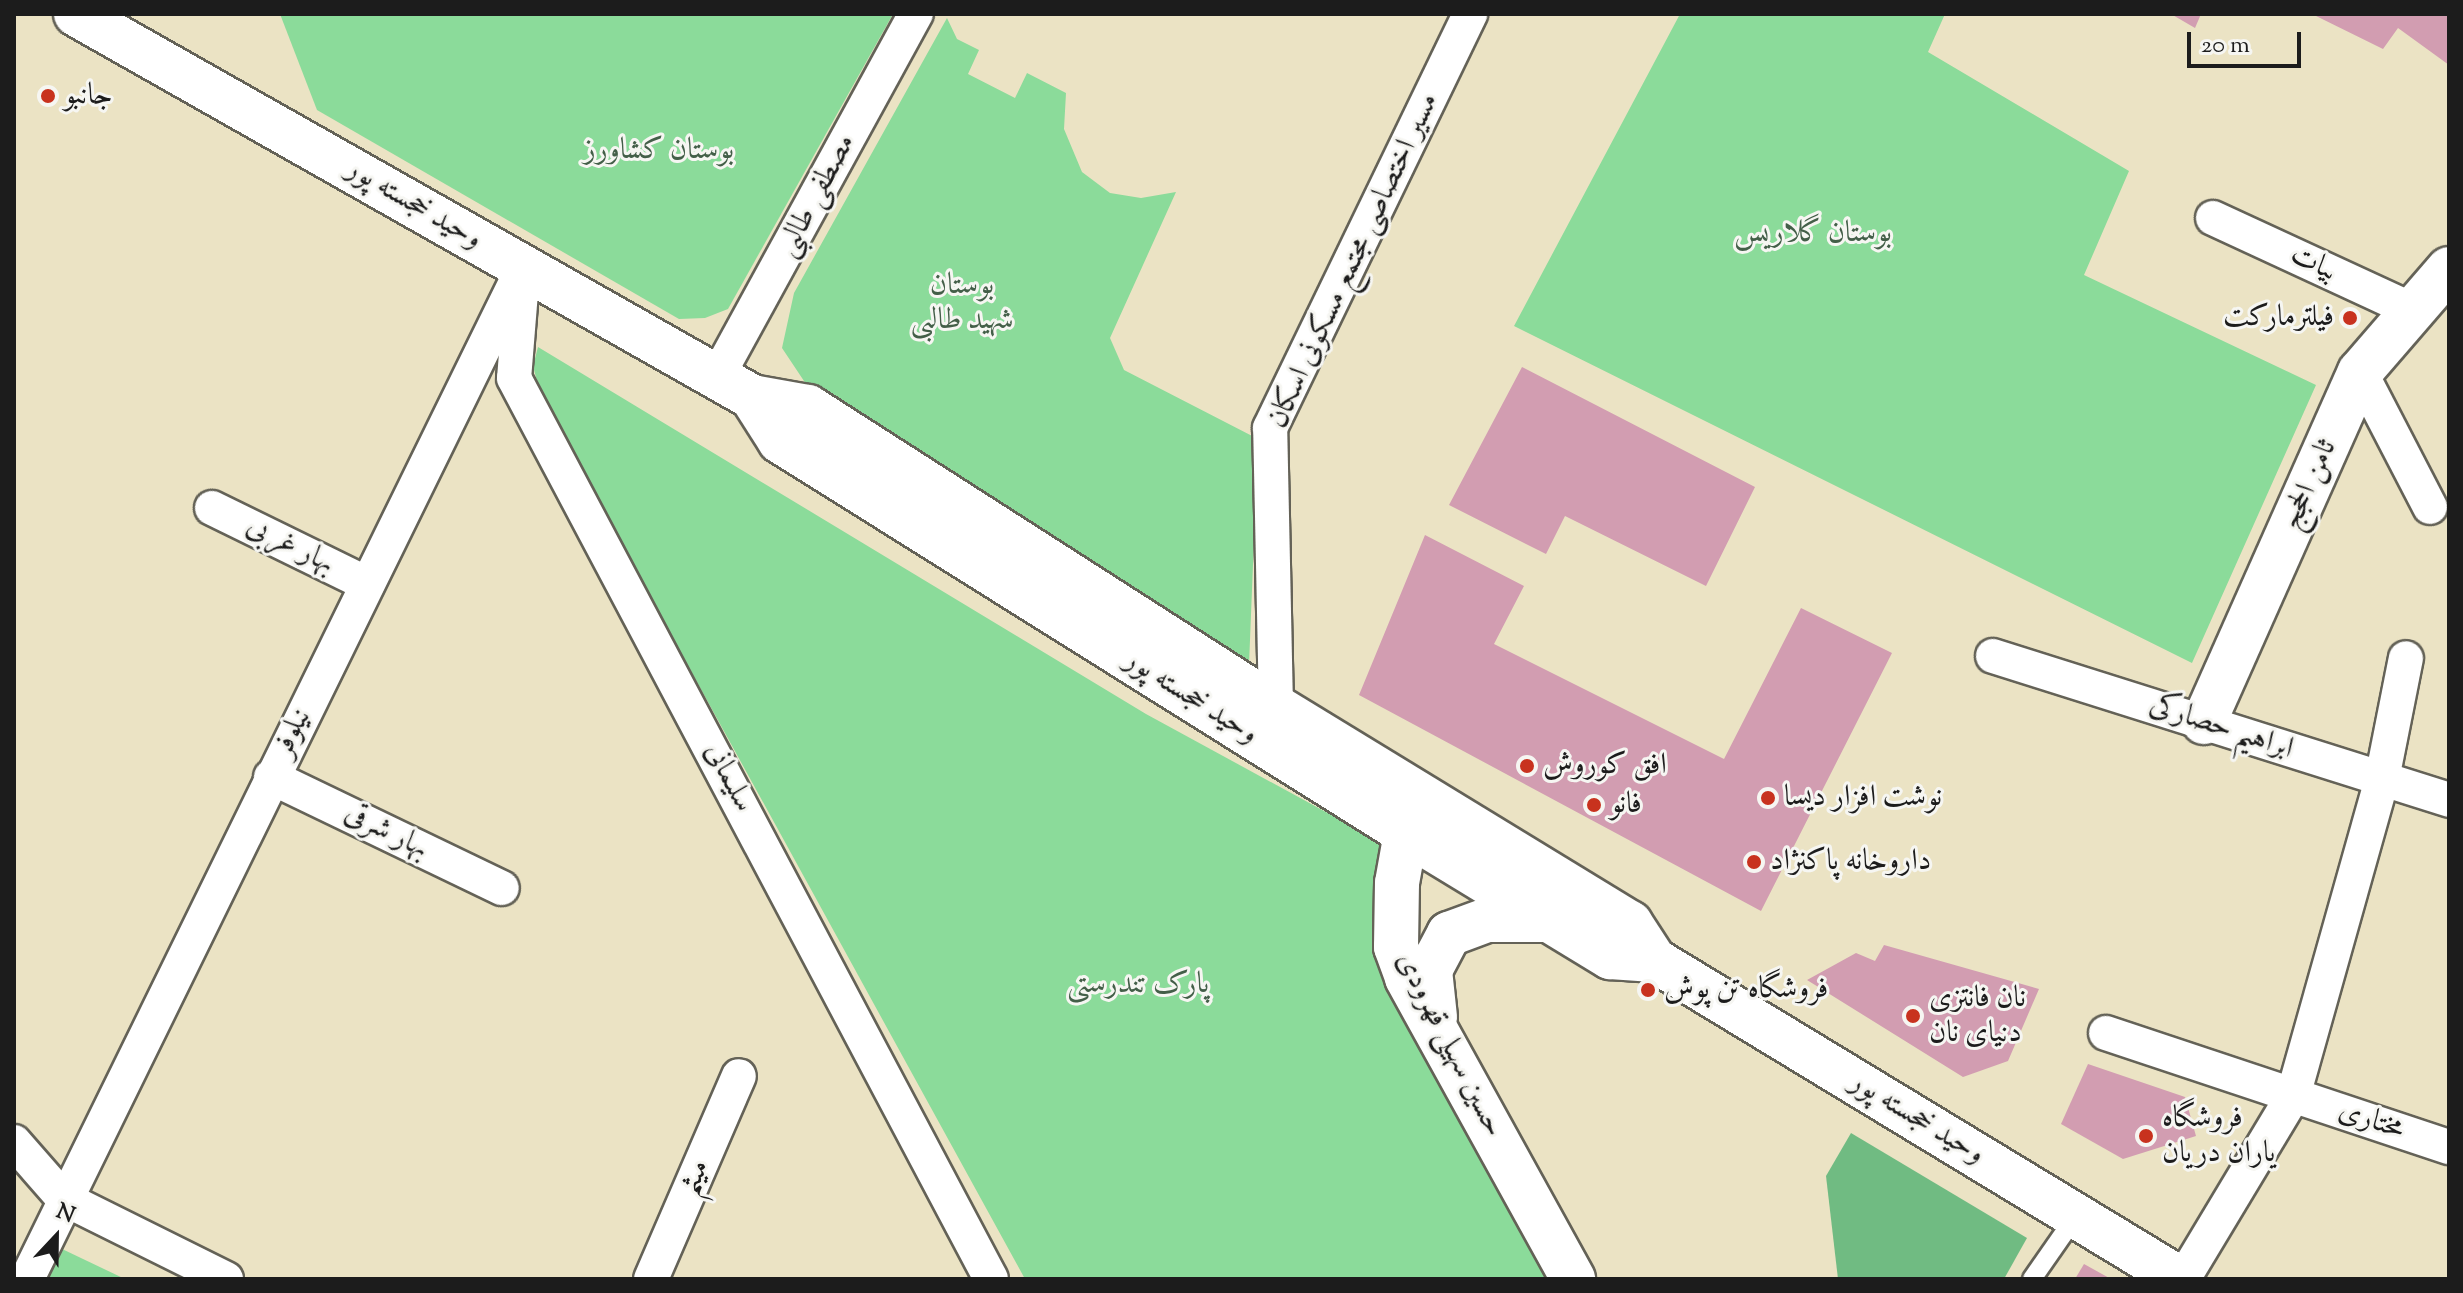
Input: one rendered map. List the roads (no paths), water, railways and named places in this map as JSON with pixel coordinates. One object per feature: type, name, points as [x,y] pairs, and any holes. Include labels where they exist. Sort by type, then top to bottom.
[{"type":"main road","name":"وحید خجسته پور","points":[[76,14],[734,387],[808,407],[1276,707],[1549,920],[1610,957],[1654,960]]},
{"type":"main road","name":"ثامن الحجج","points":[[2204,722],[2360,372],[2449,269]]},
{"type":"main road","name":"وحید خجسته پور","points":[[734,387],[780,441],[1414,815],[1630,923],[1654,960],[2182,1279]]},
{"type":"main road","name":"حسین سهیلی قهرودی","points":[[1414,815],[1393,923],[1396,947],[1439,1035],[1573,1279]]},
{"type":"main road","points":[[1439,1035],[1430,970],[1449,934],[1487,920],[1549,920]]},
{"type":"street","name":"مصطفی طالبی","points":[[734,387],[916,14]]},
{"type":"street","name":"مسیر اختصاصی مجتمع مسکونی اسکان","points":[[1276,707],[1270,428],[1470,14]]},
{"type":"street","name":"بیات","points":[[2213,218],[2412,310]]},
{"type":"street","name":"نیلوفر","points":[[27,1279],[63,1198],[523,267]]},
{"type":"street","name":"سلیمانی","points":[[523,267],[514,378],[991,1279]]},
{"type":"street","points":[[2360,372],[2430,507]]},
{"type":"street","name":"بهار غربی","points":[[212,508],[367,584]]},
{"type":"street","name":"ابراهیم حصارکی","points":[[1993,656],[2449,800]]},
{"type":"street","points":[[2182,1279],[2293,1096],[2382,779],[2406,658]]},
{"type":"street","name":"بهار شرقی","points":[[271,777],[502,888]]},
{"type":"street","name":"مختاری","points":[[2106,1033],[2449,1147]]},
{"type":"street","name":"میثم","points":[[651,1279],[739,1076]]},
{"type":"street","points":[[14,1142],[63,1198],[226,1279]]},
{"type":"lane","points":[[2032,1279],[2076,1216]]},
{"type":"place","name":"جانبو","points":[[48,96]]},
{"type":"place","name":"فیلترمارکت","points":[[2350,318]]},
{"type":"place","name":"افق کوروش","points":[[1527,766]]},
{"type":"place","name":"نوشت افزار دیسا","points":[[1768,798]]},
{"type":"place","name":"فانو","points":[[1594,805]]},
{"type":"place","name":"داروخانه پاکنژاد","points":[[1754,862]]},
{"type":"place","name":"فروشگاه تن پوش","points":[[1648,990]]},
{"type":"place","name":"نان فانتزی دنیای نان","points":[[1913,1016]]},
{"type":"place","name":"فروشگاه یاران دریان","points":[[2146,1136]]},
{"type":"park label","name":"بوستان کشاورز","points":[[659,151]]},
{"type":"park label","name":"بوستان گلاریس","points":[[1813,234]]},
{"type":"park label","name":"بوستان شهید طالبی","points":[[962,303]]},
{"type":"park label","name":"پارک تندرستی","points":[[1138,985]]}]
